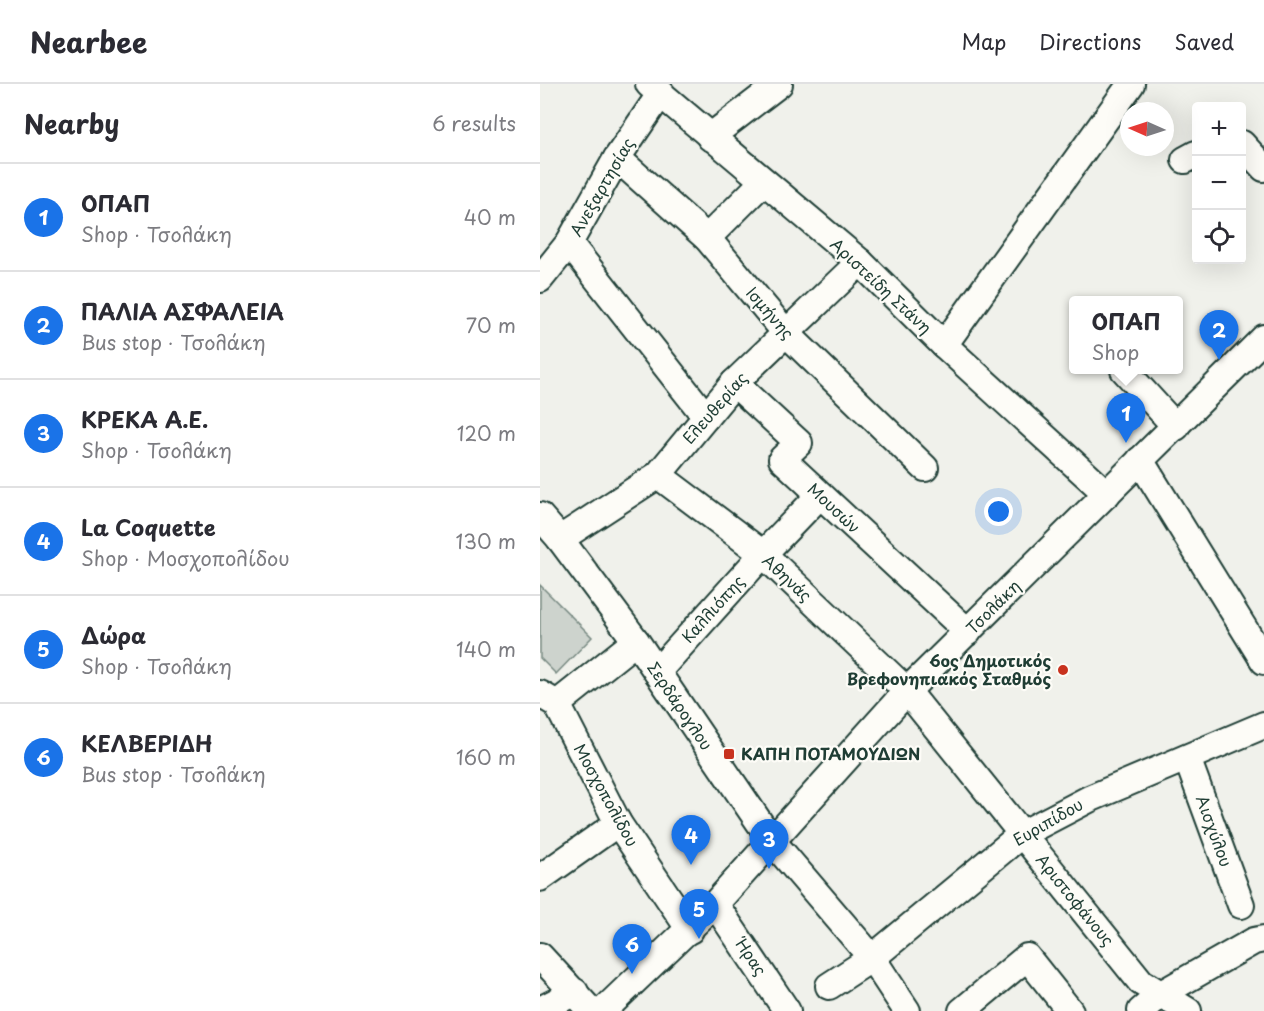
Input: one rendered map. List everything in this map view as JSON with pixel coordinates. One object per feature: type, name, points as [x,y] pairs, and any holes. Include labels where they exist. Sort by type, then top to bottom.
[{"type":"street","points":[[710,137],[779,84]]},
{"type":"street","points":[[944,345],[1131,84]]},
{"type":"street","name":"Αριστείδη Στάνη","points":[[655,89],[860,262],[944,345],[1107,494]]},
{"type":"street","name":"Ανεξαρτησίας","points":[[540,279],[570,243],[655,89]]},
{"type":"street","points":[[1246,148],[1264,168]]},
{"type":"street","name":"Ισμήνης","points":[[617,158],[707,238],[786,333],[925,468]]},
{"type":"street","points":[[707,238],[763,182]]},
{"type":"street","points":[[570,243],[706,417]]},
{"type":"street","name":"Ελευθερίας","points":[[560,539],[658,475],[734,383],[860,262]]},
{"type":"street","name":"Τσολάκη","points":[[603,1011],[715,904],[907,692],[1264,338]]},
{"type":"street","points":[[1128,374],[1176,427]]},
{"type":"street","name":"Μουσών","points":[[734,383],[799,442],[782,459],[968,632]]},
{"type":"street","points":[[1140,460],[1264,662]]},
{"type":"street","name":"Αθηνάς","points":[[658,475],[763,554],[907,692]]},
{"type":"street","name":"Καλλιόπης","points":[[657,672],[763,554],[820,495]]},
{"type":"street","name":"Σερδάρογλου","points":[[540,516],[560,539],[636,641],[772,841],[872,958],[906,1011]]},
{"type":"street","points":[[549,699],[636,641]]},
{"type":"street","name":"Αριστοφάνους","points":[[907,692],[1141,982],[1188,1011]]},
{"type":"street","name":"Μοσχοπολίδου","points":[[549,699],[618,823],[690,930]]},
{"type":"street","name":"Ευριπίδου","points":[[829,986],[872,958],[1022,834],[1089,799],[1264,725]]},
{"type":"street","name":"Αισχύλου","points":[[1187,758],[1242,908],[1259,940]]},
{"type":"street","points":[[540,878],[618,823]]},
{"type":"street","name":"Ήρας","points":[[715,904],[787,1011]]},
{"type":"street","points":[[1141,1011],[1161,994],[1259,940]]},
{"type":"street","points":[[540,957],[583,1001]]},
{"type":"street","points":[[962,1011],[1028,957],[1070,1011]]},
{"type":"street","points":[[540,1010],[583,1001]]},
{"type":"shaded area","points":[[540,585],[592,637],[556,674],[540,658]]},
{"type":"place","name":"ΠΑΛΙΑ ΑΣΦΑΛΕΙΑ","points":[[1219,360]]},
{"type":"place","name":"ΟΠΑΠ","points":[[1126,443]]},
{"type":"place","name":"6ος Δημοτικός Βρεφονηπιακός Σταθμός","points":[[1063,670]]},
{"type":"place","name":"ΚΑΠΗ ΠΟΤΑΜΟΥΔΙΩΝ","points":[[729,754]]},
{"type":"place","name":"La Coquette","points":[[691,865]]},
{"type":"place","name":"ΚΡΕΚΑ Α.Ε.","points":[[769,869]]},
{"type":"place","name":"Δώρα","points":[[699,939]]},
{"type":"place","name":"ΚΕΛΒΕΡΙΔΗ","points":[[632,974]]}]
